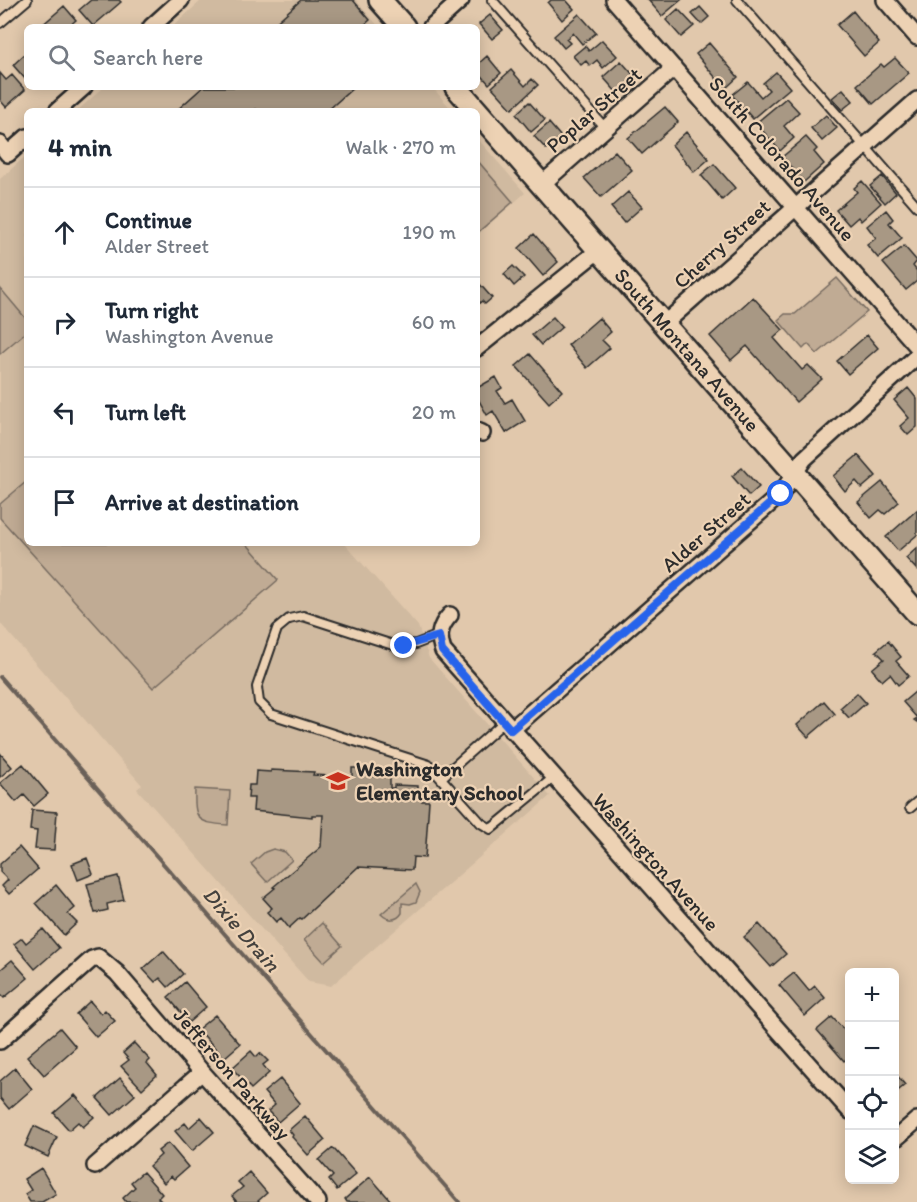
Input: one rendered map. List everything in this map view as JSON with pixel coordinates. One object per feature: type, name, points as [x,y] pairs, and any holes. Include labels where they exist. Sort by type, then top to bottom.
[{"type":"street","points":[[154,24],[181,0]]},
{"type":"street","points":[[380,0],[401,24]]},
{"type":"street","points":[[433,24],[460,0]]},
{"type":"street","name":"South Colorado Avenue","points":[[614,0],[917,346]]},
{"type":"street","points":[[885,0],[917,37]]},
{"type":"street","name":"Poplar Street","points":[[542,184],[674,68]]},
{"type":"street","points":[[60,108],[81,90]]},
{"type":"street","name":"South Montana Avenue","points":[[459,90],[475,108]]},
{"type":"street","name":"Cherry Street","points":[[664,324],[917,100]]},
{"type":"street","name":"South Montana Avenue","points":[[480,114],[917,612]]},
{"type":"street","points":[[0,144],[9,154],[24,140]]},
{"type":"street","points":[[480,346],[599,250]]},
{"type":"street","name":"Alder Street","points":[[508,726],[781,494],[804,459],[917,356]]},
{"type":"street","points":[[439,636],[441,627],[450,615]]},
{"type":"street","name":"Washington Avenue","points":[[439,636],[442,651],[845,1106]]},
{"type":"street","name":"Jefferson Parkway","points":[[0,1041],[92,959],[98,957],[116,972],[310,1199]]},
{"type":"street","points":[[95,1166],[202,1072]]},
{"type":"street","points":[[899,1136],[917,1120]]},
{"type":"lane","points":[[0,23],[27,0]]},
{"type":"lane","points":[[492,0],[605,128]]},
{"type":"lane","points":[[737,0],[917,206]]},
{"type":"lane","points":[[439,636],[409,646],[396,646],[303,616],[289,619],[277,629],[257,687],[259,702],[271,714],[429,765],[481,823],[490,829],[553,778]]},
{"type":"lane","points":[[441,778],[508,726]]},
{"type":"lane","points":[[910,808],[917,802]]},
{"type":"shaded area","points":[[202,0],[356,0],[376,24],[175,24]]},
{"type":"shaded area","points":[[101,90],[435,90],[450,108],[80,108]]},
{"type":"shaded area","points":[[480,141],[525,193],[480,232]]},
{"type":"shaded area","name":"Washington Elementary School","points":[[24,158],[24,546],[347,546],[418,626],[429,658],[550,796],[331,986],[309,982],[137,789],[142,785],[0,623],[0,179]]},
{"type":"shaded area","points":[[480,164],[513,202],[480,230]]},
{"type":"shaded area","points":[[837,278],[867,312],[817,354],[808,344],[803,349],[778,320],[785,314],[795,314]]},
{"type":"shaded area","points":[[0,288],[24,316],[24,334],[0,354]]},
{"type":"shaded area","points":[[24,484],[24,545],[0,518],[0,504]]},
{"type":"shaded area","points":[[25,546],[249,546],[278,580],[153,688]]},
{"type":"shaded area","points":[[195,789],[230,791],[228,825],[210,823],[200,818],[195,807]]},
{"type":"shaded area","points":[[273,849],[285,852],[292,860],[267,882],[251,864],[265,852]]},
{"type":"shaded area","points":[[416,884],[420,892],[416,902],[402,903],[400,916],[392,919],[381,914]]},
{"type":"shaded area","points":[[322,923],[342,946],[324,962],[304,940]]},
{"type":"building","points":[[91,0],[119,0],[121,2],[95,24],[91,24],[79,10]]},
{"type":"building","points":[[301,0],[353,0],[370,20],[365,24],[274,24]]},
{"type":"building","points":[[551,0],[566,0],[574,9],[562,20],[548,3]]},
{"type":"building","points":[[648,0],[681,0],[662,16]]},
{"type":"building","points":[[64,6],[76,20],[71,24],[43,24]]},
{"type":"building","points":[[700,7],[709,17],[701,24],[692,14]]},
{"type":"building","points":[[678,9],[694,26],[681,37],[666,20]]},
{"type":"building","points":[[853,11],[879,43],[864,56],[837,25]]},
{"type":"building","points":[[579,14],[596,33],[582,44],[573,33],[566,39],[570,43],[564,48],[554,36]]},
{"type":"building","points":[[490,15],[503,30],[492,39],[479,24]]},
{"type":"building","points":[[602,40],[617,56],[603,68],[597,60],[590,66],[586,61],[581,65],[573,56],[585,46],[589,51]]},
{"type":"building","points":[[709,43],[738,77],[725,89],[696,54]]},
{"type":"building","points":[[24,55],[24,78],[13,65]]},
{"type":"building","points":[[487,56],[501,73],[489,84],[480,74],[480,62]]},
{"type":"building","points":[[895,58],[909,73],[873,104],[857,85],[881,64],[884,67]]},
{"type":"building","points":[[621,61],[636,78],[618,94],[603,77]]},
{"type":"building","points":[[511,70],[525,86],[532,79],[538,85],[512,109],[492,87]]},
{"type":"building","points":[[776,72],[790,88],[753,119],[732,95],[748,82],[761,97],[769,90],[763,83]]},
{"type":"building","points":[[0,73],[6,80],[12,75],[25,90],[6,107],[0,100]]},
{"type":"building","points":[[843,89],[853,101],[842,110],[832,98]]},
{"type":"building","points":[[200,90],[351,90],[330,108],[179,108]]},
{"type":"building","points":[[786,98],[799,112],[784,126],[794,138],[780,151],[756,123]]},
{"type":"building","points":[[529,102],[545,120],[531,132],[516,114]]},
{"type":"building","points":[[665,107],[678,122],[642,154],[628,138]]},
{"type":"building","points":[[826,115],[837,128],[822,141],[811,128]]},
{"type":"building","points":[[549,123],[561,137],[546,149],[534,136]]},
{"type":"building","points":[[686,132],[709,159],[694,172],[672,145]]},
{"type":"building","points":[[806,137],[817,149],[814,152],[824,164],[804,182],[782,157]]},
{"type":"building","points":[[615,151],[632,170],[601,197],[584,178]]},
{"type":"building","points":[[714,164],[735,188],[722,200],[701,175]]},
{"type":"building","points":[[882,176],[896,193],[885,203],[870,186]]},
{"type":"building","points":[[862,181],[881,203],[861,221],[858,217],[849,225],[836,210],[857,192],[854,188]]},
{"type":"building","points":[[628,192],[642,207],[624,223],[611,207]]},
{"type":"building","points":[[886,210],[893,219],[889,223],[902,238],[878,258],[867,245],[876,238],[867,226]]},
{"type":"building","points":[[534,234],[558,262],[543,276],[519,248]]},
{"type":"building","points":[[904,246],[917,261],[913,266],[917,271],[917,281],[906,290],[883,263]]},
{"type":"building","points":[[513,266],[524,277],[514,286],[504,274]]},
{"type":"building","points":[[480,284],[492,298],[485,304],[482,301],[480,303]]},
{"type":"building","points":[[753,297],[783,330],[774,338],[802,370],[808,365],[822,379],[796,402],[747,346],[731,360],[710,336]]},
{"type":"building","points":[[553,317],[562,327],[541,345],[532,335]]},
{"type":"building","points":[[599,318],[611,332],[602,340],[610,348],[587,368],[568,345]]},
{"type":"building","points":[[867,335],[878,348],[848,374],[837,361]]},
{"type":"building","points":[[530,354],[562,391],[549,403],[516,366]]},
{"type":"building","points":[[496,377],[502,388],[497,391],[505,403],[512,399],[525,421],[506,433],[493,411],[487,415],[480,402],[480,386]]},
{"type":"building","points":[[908,388],[917,399],[917,427],[908,435],[900,426],[909,418],[894,400]]},
{"type":"building","points":[[858,455],[876,476],[862,488],[856,481],[845,491],[833,476]]},
{"type":"building","points":[[742,468],[759,487],[749,496],[732,476]]},
{"type":"building","points":[[882,482],[899,502],[885,514],[880,510],[871,518],[858,502]]},
{"type":"building","points":[[917,510],[917,535],[898,551],[886,537]]},
{"type":"building","points":[[917,548],[917,570],[906,558]]},
{"type":"building","points":[[888,641],[901,657],[896,661],[909,676],[898,685],[890,674],[882,681],[872,669],[884,659],[876,651]]},
{"type":"building","points":[[915,692],[917,694],[917,718],[903,702]]},
{"type":"building","points":[[857,693],[866,703],[849,718],[840,708]]},
{"type":"building","points":[[824,701],[835,714],[808,737],[797,725]]},
{"type":"building","points":[[0,753],[12,767],[0,777]]},
{"type":"building","points":[[23,764],[48,794],[34,806],[24,795],[16,802],[0,783]]},
{"type":"building","name":"Washington Elementary School","points":[[352,768],[368,768],[368,776],[390,777],[390,788],[394,788],[394,785],[418,786],[418,790],[423,790],[422,801],[429,801],[425,858],[413,857],[412,870],[358,867],[302,919],[300,918],[289,928],[281,918],[276,922],[267,912],[272,908],[263,898],[321,847],[323,815],[312,815],[312,817],[253,811],[254,798],[248,798],[249,785],[255,785],[256,771],[314,772],[313,775],[352,777]]},
{"type":"building","points":[[32,810],[57,812],[54,850],[35,849],[37,831],[30,830]]},
{"type":"building","points":[[19,847],[38,869],[9,894],[2,886],[8,880],[0,872],[0,864]]},
{"type":"building","points":[[87,858],[93,874],[78,880],[72,864]]},
{"type":"building","points":[[118,876],[124,900],[107,904],[108,910],[95,913],[87,884]]},
{"type":"building","points":[[56,885],[75,908],[68,914],[77,923],[64,935],[36,903]]},
{"type":"building","points":[[759,924],[786,954],[771,967],[744,937]]},
{"type":"building","points":[[43,929],[59,948],[35,969],[14,944],[22,938],[26,943]]},
{"type":"building","points":[[163,951],[183,974],[168,987],[160,978],[155,982],[143,969]]},
{"type":"building","points":[[12,960],[28,978],[4,998],[0,994],[0,970]]},
{"type":"building","points":[[794,973],[809,991],[815,986],[825,998],[805,1016],[779,985]]},
{"type":"building","points":[[185,982],[206,1007],[189,1022],[168,997]]},
{"type":"building","points":[[90,1001],[101,1014],[105,1010],[115,1021],[96,1037],[76,1014]]},
{"type":"building","points":[[215,1015],[240,1044],[224,1058],[198,1029]]},
{"type":"building","points":[[832,1017],[845,1031],[845,1060],[844,1061],[817,1030]]},
{"type":"building","points":[[60,1028],[76,1047],[44,1075],[27,1056]]},
{"type":"building","points":[[134,1043],[150,1060],[147,1063],[157,1075],[142,1089],[121,1066],[129,1060],[123,1053]]},
{"type":"building","points":[[251,1051],[256,1057],[260,1053],[268,1061],[263,1065],[269,1073],[251,1089],[232,1068]]},
{"type":"building","points":[[15,1068],[32,1089],[9,1109],[0,1098],[0,1081]]},
{"type":"building","points":[[120,1078],[135,1095],[112,1115],[97,1098]]},
{"type":"building","points":[[899,1078],[905,1085],[899,1090]]},
{"type":"building","points":[[280,1079],[300,1103],[278,1122],[268,1111],[275,1105],[264,1092]]},
{"type":"building","points":[[75,1095],[94,1117],[83,1127],[78,1122],[69,1130],[54,1113]]},
{"type":"building","points":[[305,1116],[325,1140],[308,1155],[292,1137],[289,1130]]},
{"type":"building","points":[[201,1117],[214,1132],[192,1151],[175,1131],[185,1123],[189,1128]]},
{"type":"building","points":[[34,1126],[57,1137],[48,1157],[25,1146]]},
{"type":"building","points":[[168,1143],[188,1167],[174,1179],[171,1176],[164,1183],[149,1166],[161,1155],[158,1151]]},
{"type":"building","points":[[333,1148],[356,1174],[337,1190],[329,1180],[333,1176],[319,1160]]},
{"type":"building","points":[[41,1168],[56,1194],[42,1202],[30,1202],[25,1194],[31,1190],[24,1179]]},
{"type":"building","points":[[143,1172],[162,1194],[158,1198],[162,1202],[126,1202],[123,1198],[135,1187],[131,1182]]},
{"type":"building","points":[[249,1172],[267,1193],[259,1202],[237,1202],[232,1196],[243,1187],[238,1182]]},
{"type":"building","points":[[370,1177],[392,1202],[347,1202],[345,1199]]},
{"type":"waterway","name":"Dixie Drain","points":[[0,677],[459,1202]]},
{"type":"place","name":"Washington Elementary School","points":[[338,781]]},
{"type":"route","points":[[404,646],[439,636],[442,651],[511,730],[781,494]]}]
